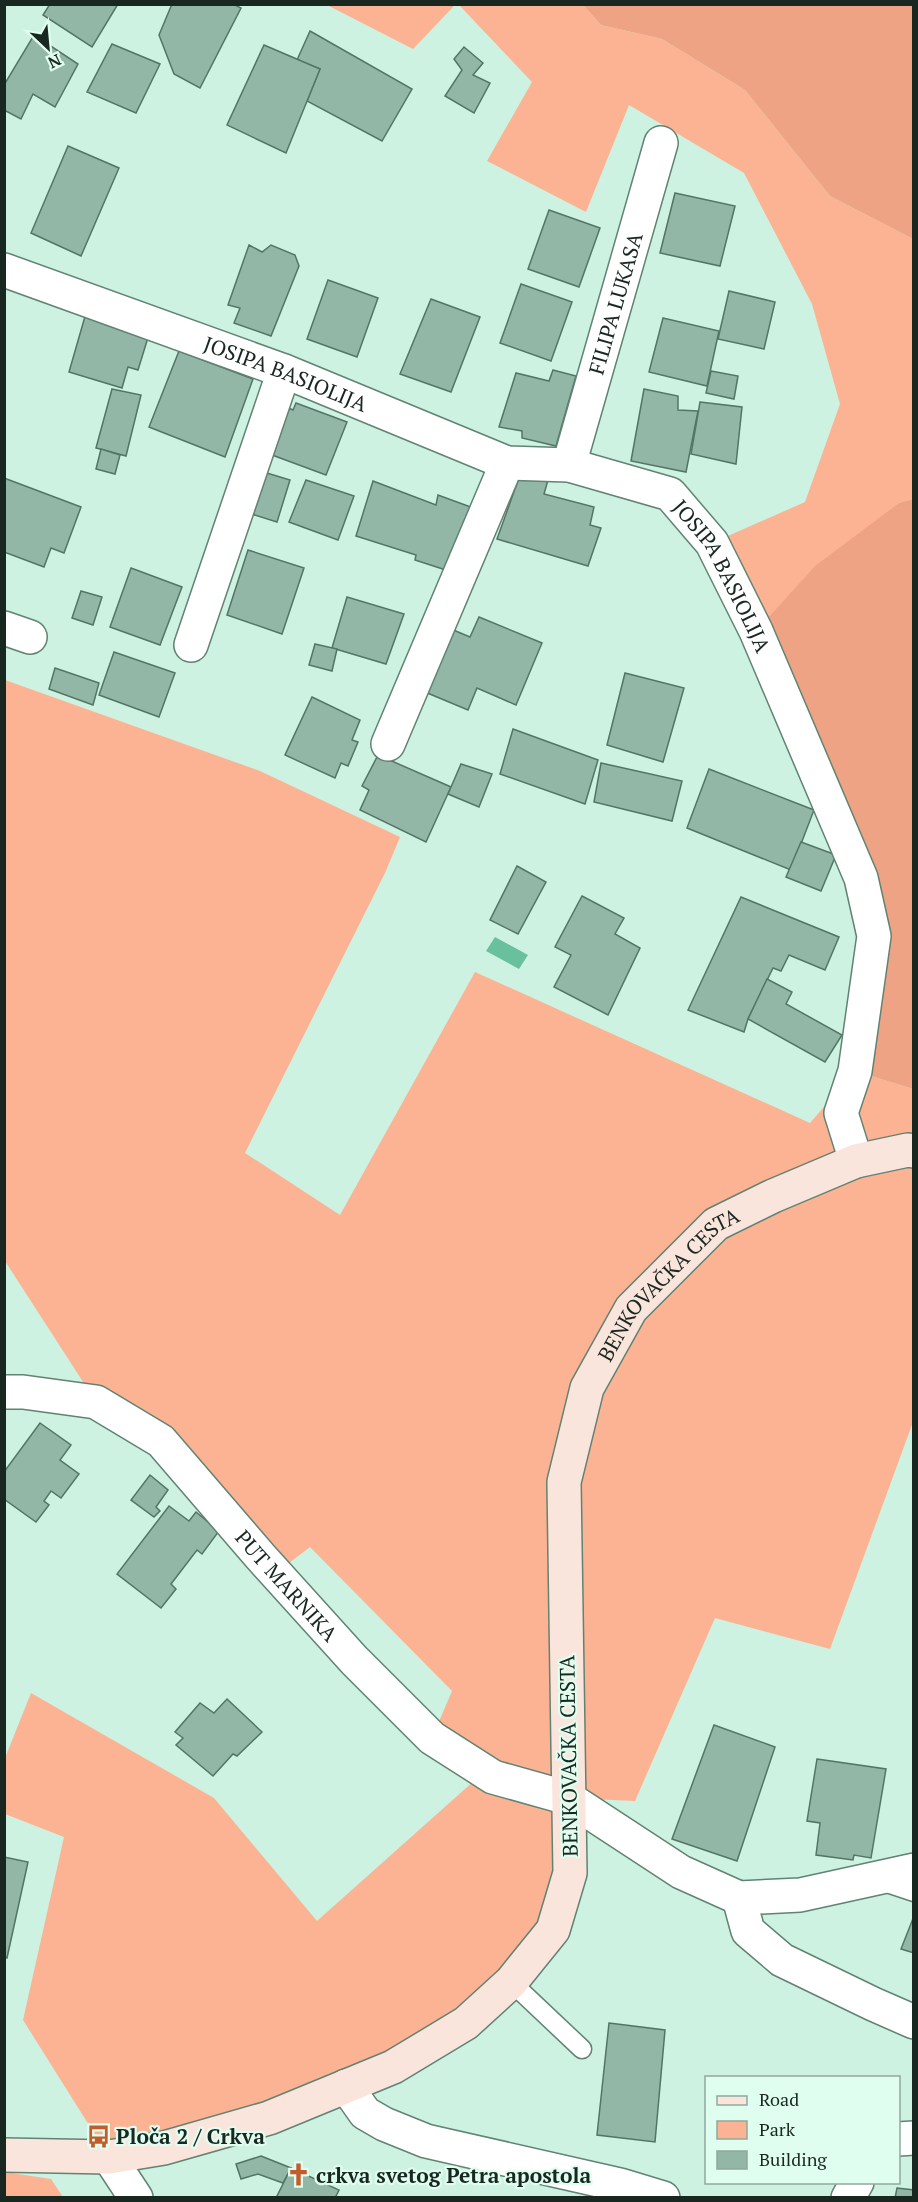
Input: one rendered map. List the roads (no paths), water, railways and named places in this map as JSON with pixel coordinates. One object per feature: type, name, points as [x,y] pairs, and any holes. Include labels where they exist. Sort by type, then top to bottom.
[{"type":"main road","name":"BENKOVAČKA CESTA","points":[[4,2155],[109,2157],[164,2148],[269,2118],[393,2067],[466,2023],[511,1982],[553,1930],[570,1873],[564,1482],[587,1388],[631,1309],[716,1224],[773,1196],[856,1161],[908,1150],[914,1151]]},
{"type":"street","name":"FILIPA LUKASA","points":[[569,465],[661,143]]},
{"type":"street","name":"JOSIPA BASIOLIJA","points":[[4,270],[284,371],[507,463],[569,465],[670,494],[712,543],[756,631],[861,878],[874,936],[855,1071],[842,1113],[856,1161]]},
{"type":"street","points":[[191,645],[284,371]]},
{"type":"street","points":[[388,744],[507,463]]},
{"type":"street","name":"PUT MARNIKA","points":[[4,1392],[23,1392],[96,1402],[161,1441],[346,1651],[432,1738],[493,1777],[568,1798],[681,1872],[739,1898]]},
{"type":"street","points":[[914,1870],[800,1895],[739,1898],[748,1931],[782,1960],[914,2022]]},
{"type":"street","points":[[346,2086],[366,2113],[384,2124],[426,2141],[599,2180],[663,2198]]},
{"type":"street","points":[[109,2157],[136,2198]]},
{"type":"street","points":[[848,2198],[856,2184]]},
{"type":"lane","points":[[875,1878],[914,1892]]},
{"type":"lane","points":[[511,1982],[582,2049]]},
{"type":"place","name":"Ploča 2 / Crkva","points":[[98,2136]]},
{"type":"place","name":"crkva svetog Petra apostola","points":[[298,2175]]}]
